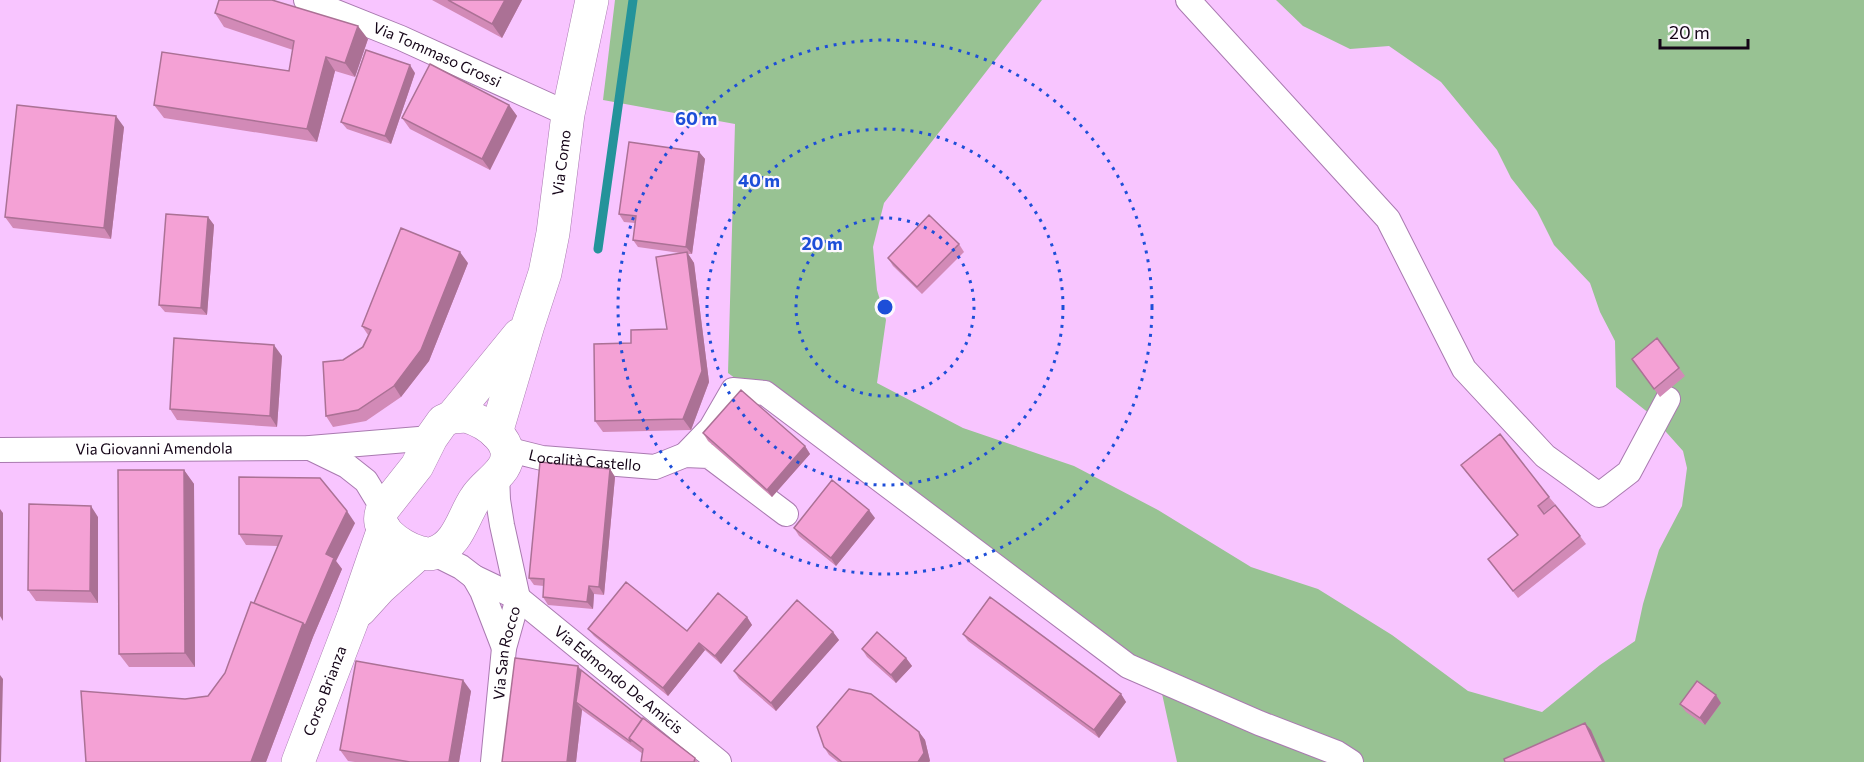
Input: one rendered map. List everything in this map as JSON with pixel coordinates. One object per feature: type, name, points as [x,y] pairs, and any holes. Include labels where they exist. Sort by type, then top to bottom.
[{"type":"main road","name":"Via Como","points":[[500,452],[528,325],[539,294],[550,249],[568,114],[592,0]]},
{"type":"main road","name":"Via Como","points":[[384,519],[442,427],[528,325]]},
{"type":"main road","points":[[442,427],[466,416],[476,419],[486,424],[500,452]]},
{"type":"main road","name":"Corso Brianza","points":[[353,618],[380,588],[426,553],[445,546],[455,536],[500,452]]},
{"type":"main road","points":[[384,519],[391,536],[426,553]]},
{"type":"main road","name":"Corso Brianza","points":[[298,762],[353,618],[384,519]]},
{"type":"street","points":[[1188,0],[1388,219],[1464,369],[1545,456],[1599,495],[1629,472],[1668,399]]},
{"type":"street","name":"Via Tommaso Grossi","points":[[315,3],[400,38],[568,114]]},
{"type":"street","points":[[685,455],[711,428],[734,390],[765,393],[1128,666],[1259,723],[1337,753],[1351,762]]},
{"type":"street","name":"Via Giovanni Amendola","points":[[0,450],[310,448],[442,427]]},
{"type":"street","name":"Via Giovanni Amendola","points":[[310,448],[347,466],[366,481],[384,519]]},
{"type":"street","name":"Località Castello","points":[[500,452],[542,458],[655,467],[685,455]]},
{"type":"street","name":"Via San Rocco","points":[[493,762],[504,648],[518,598],[498,500],[500,452]]},
{"type":"street","points":[[685,455],[709,456],[786,514]]},
{"type":"street","name":"Via Edmondo De Amicis","points":[[426,553],[461,567],[474,577],[518,598],[719,762]]},
{"type":"street","points":[[474,577],[482,591],[504,648]]},
{"type":"green space","points":[[615,0],[1042,0],[884,203],[873,247],[877,290],[886,320],[877,383],[963,428],[1074,466],[1158,510],[1251,567],[1318,589],[1392,635],[1468,691],[1542,712],[1600,665],[1635,641],[1659,550],[1682,506],[1687,468],[1683,451],[1650,414],[1616,387],[1615,341],[1600,312],[1590,283],[1554,245],[1537,211],[1511,178],[1497,150],[1441,82],[1389,46],[1350,49],[1303,26],[1276,0],[1864,0],[1864,762],[1177,762],[1159,680],[1013,582],[728,373],[735,124],[603,100]]},
{"type":"building","points":[[219,0],[272,0],[358,26],[345,63],[326,57],[307,129],[154,105],[162,52],[289,71],[294,41],[215,13]]},
{"type":"building","points":[[448,0],[505,0],[492,24]]},
{"type":"building","points":[[366,50],[410,65],[385,136],[341,122]]},
{"type":"building","points":[[430,64],[509,105],[482,159],[402,118]]},
{"type":"building","points":[[17,105],[116,116],[104,228],[5,217]]},
{"type":"building","points":[[629,142],[699,152],[686,247],[633,240],[636,216],[619,214]]},
{"type":"building","points":[[166,214],[208,217],[201,308],[159,305]]},
{"type":"building","points":[[929,215],[959,244],[917,287],[888,258]]},
{"type":"building","points":[[401,228],[460,252],[421,350],[394,386],[358,410],[326,416],[323,362],[343,360],[363,347],[371,330],[362,326]]},
{"type":"building","points":[[687,252],[702,371],[683,419],[595,421],[594,344],[631,343],[631,330],[667,329],[656,257]]},
{"type":"building","points":[[174,338],[274,345],[270,416],[170,409]]},
{"type":"building","points":[[1657,338],[1679,368],[1654,389],[1632,359]]},
{"type":"building","points":[[741,390],[805,446],[767,490],[703,433]]},
{"type":"building","points":[[1500,434],[1549,497],[1538,506],[1544,514],[1555,505],[1580,536],[1513,591],[1488,559],[1518,535],[1461,465]]},
{"type":"building","points":[[540,462],[610,469],[599,587],[589,586],[587,602],[543,597],[544,579],[529,578]]},
{"type":"building","points":[[118,470],[184,470],[185,653],[119,654]]},
{"type":"building","points":[[239,477],[320,478],[347,511],[326,554],[334,558],[305,626],[303,623],[254,603],[282,536],[239,534]]},
{"type":"building","points":[[832,480],[869,510],[831,558],[794,528]]},
{"type":"building","points":[[29,504],[91,506],[90,591],[28,590]]},
{"type":"building","points":[[626,582],[687,631],[718,593],[747,617],[715,656],[699,643],[663,688],[588,629]]},
{"type":"building","points":[[990,597],[1121,694],[1094,730],[963,634]]},
{"type":"building","points":[[797,600],[833,632],[771,703],[734,671]]},
{"type":"building","points":[[251,602],[303,623],[251,762],[86,762],[81,691],[185,699],[208,696],[225,673]]},
{"type":"building","points":[[877,632],[906,658],[891,675],[862,649]]},
{"type":"building","points":[[515,658],[578,666],[567,762],[502,762]]},
{"type":"building","points":[[356,661],[463,680],[449,762],[410,762],[340,750]]},
{"type":"building","points":[[581,670],[642,719],[629,738],[631,742],[576,702]]},
{"type":"building","points":[[1697,681],[1716,695],[1700,718],[1680,704]]},
{"type":"building","points":[[849,689],[871,694],[919,732],[924,753],[918,762],[842,762],[824,747],[817,727]]},
{"type":"building","points":[[643,718],[695,758],[694,762],[641,762],[643,749],[629,738]]},
{"type":"building","points":[[1585,723],[1603,762],[1505,762],[1504,759]]},
{"type":"waterway","points":[[598,249],[633,0]]}]
